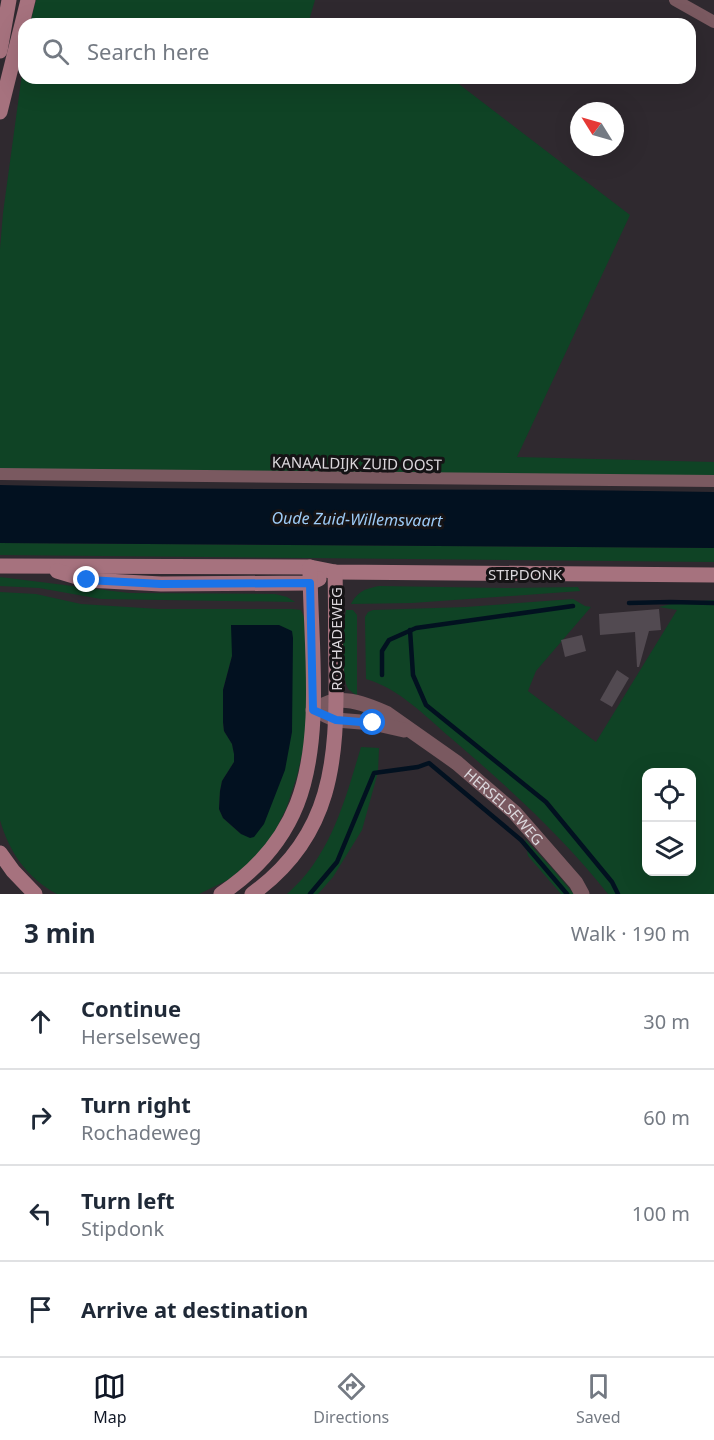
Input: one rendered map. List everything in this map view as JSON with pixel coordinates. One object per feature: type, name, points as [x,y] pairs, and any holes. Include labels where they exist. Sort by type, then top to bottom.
[{"type":"main road","points":[[0,51],[9,0]]},
{"type":"main road","points":[[24,18],[28,0]]},
{"type":"main road","points":[[0,112],[18,40]]},
{"type":"main road","name":"STIPDONK","points":[[0,566],[310,567],[336,573],[714,575]]},
{"type":"main road","name":"STIPDONK","points":[[39,566],[87,580],[161,584],[310,583],[336,573]]},
{"type":"main road","name":"ROCHADEWEG","points":[[221,894],[263,859],[280,837],[297,805],[303,785],[313,710],[310,567]]},
{"type":"main road","name":"ROCHADEWEG","points":[[252,894],[285,866],[303,841],[316,818],[331,772],[336,720],[336,573]]},
{"type":"main road","points":[[0,853],[35,894]]},
{"type":"street","points":[[675,0],[714,22]]},
{"type":"street","name":"KANAALDIJK ZUID OOST","points":[[0,474],[714,481]]},
{"type":"street","points":[[313,710],[336,700]]},
{"type":"street","name":"HERSELSEWEG","points":[[336,700],[361,703],[386,713],[457,763],[515,813],[576,883],[582,894]]},
{"type":"street","name":"HERSELSEWEG","points":[[313,710],[336,720],[359,721],[413,733]]},
{"type":"green space","points":[[36,0],[315,0],[310,18],[32,18]]},
{"type":"green space","points":[[21,84],[459,84],[630,215],[517,457],[714,462],[714,476],[0,473],[0,249]]},
{"type":"green space","points":[[0,543],[714,548],[714,562],[0,555]]},
{"type":"green space","points":[[0,577],[129,593],[275,594],[295,602],[101,599],[39,588],[0,586]]},
{"type":"green space","points":[[379,586],[578,587],[580,591],[412,603],[351,604],[362,591]]},
{"type":"green space","points":[[0,592],[36,594],[81,604],[159,609],[301,610],[308,626],[307,699],[305,741],[297,776],[286,809],[271,839],[249,863],[228,880],[199,894],[57,894],[46,888],[21,863],[8,843],[0,820]],"holes":[[[292,631],[292,732],[241,834],[223,818],[219,809],[222,781],[234,762],[232,744],[224,731],[223,690],[232,656]]]},
{"type":"green space","points":[[573,599],[591,607],[536,671],[528,691],[596,742],[677,610],[659,607],[714,600],[714,894],[608,894],[553,832],[493,775],[412,704],[390,689],[366,679],[365,617],[373,610],[466,607]]},
{"type":"green space","points":[[346,610],[353,610],[357,615],[357,696],[349,690],[344,675],[343,639]]},
{"type":"green space","points":[[361,747],[379,748],[378,772],[362,830],[333,877],[318,894],[287,894],[302,879],[326,845],[342,807]]},
{"type":"green space","points":[[525,839],[574,894],[561,894],[528,856]]},
{"type":"water","name":"Oude Zuid-Willemsvaart","points":[[0,485],[714,492],[714,548],[0,543]]},
{"type":"water","points":[[231,625],[279,625],[292,631],[293,638],[292,732],[285,770],[264,824],[254,837],[250,838],[241,834],[223,818],[219,809],[222,781],[234,762],[232,744],[224,731],[223,722],[223,690],[232,656]]},
{"type":"building","points":[[659,609],[661,630],[649,631],[639,667],[637,667],[635,632],[600,635],[599,614]]},
{"type":"building","points":[[582,635],[586,651],[565,657],[561,640]]},
{"type":"building","points":[[617,670],[629,678],[612,707],[600,700]]},
{"type":"waterway","points":[[629,603],[714,603]]},
{"type":"waterway","points":[[382,675],[382,651],[389,640],[416,628],[573,606]]},
{"type":"waterway","points":[[410,630],[413,675],[426,705],[546,802],[612,882],[618,894]]},
{"type":"waterway","points":[[310,894],[337,862],[374,773],[418,767],[429,763],[521,840],[567,894]]},
{"type":"route","points":[[87,580],[161,584],[310,583],[313,710],[336,720],[373,723]]}]
